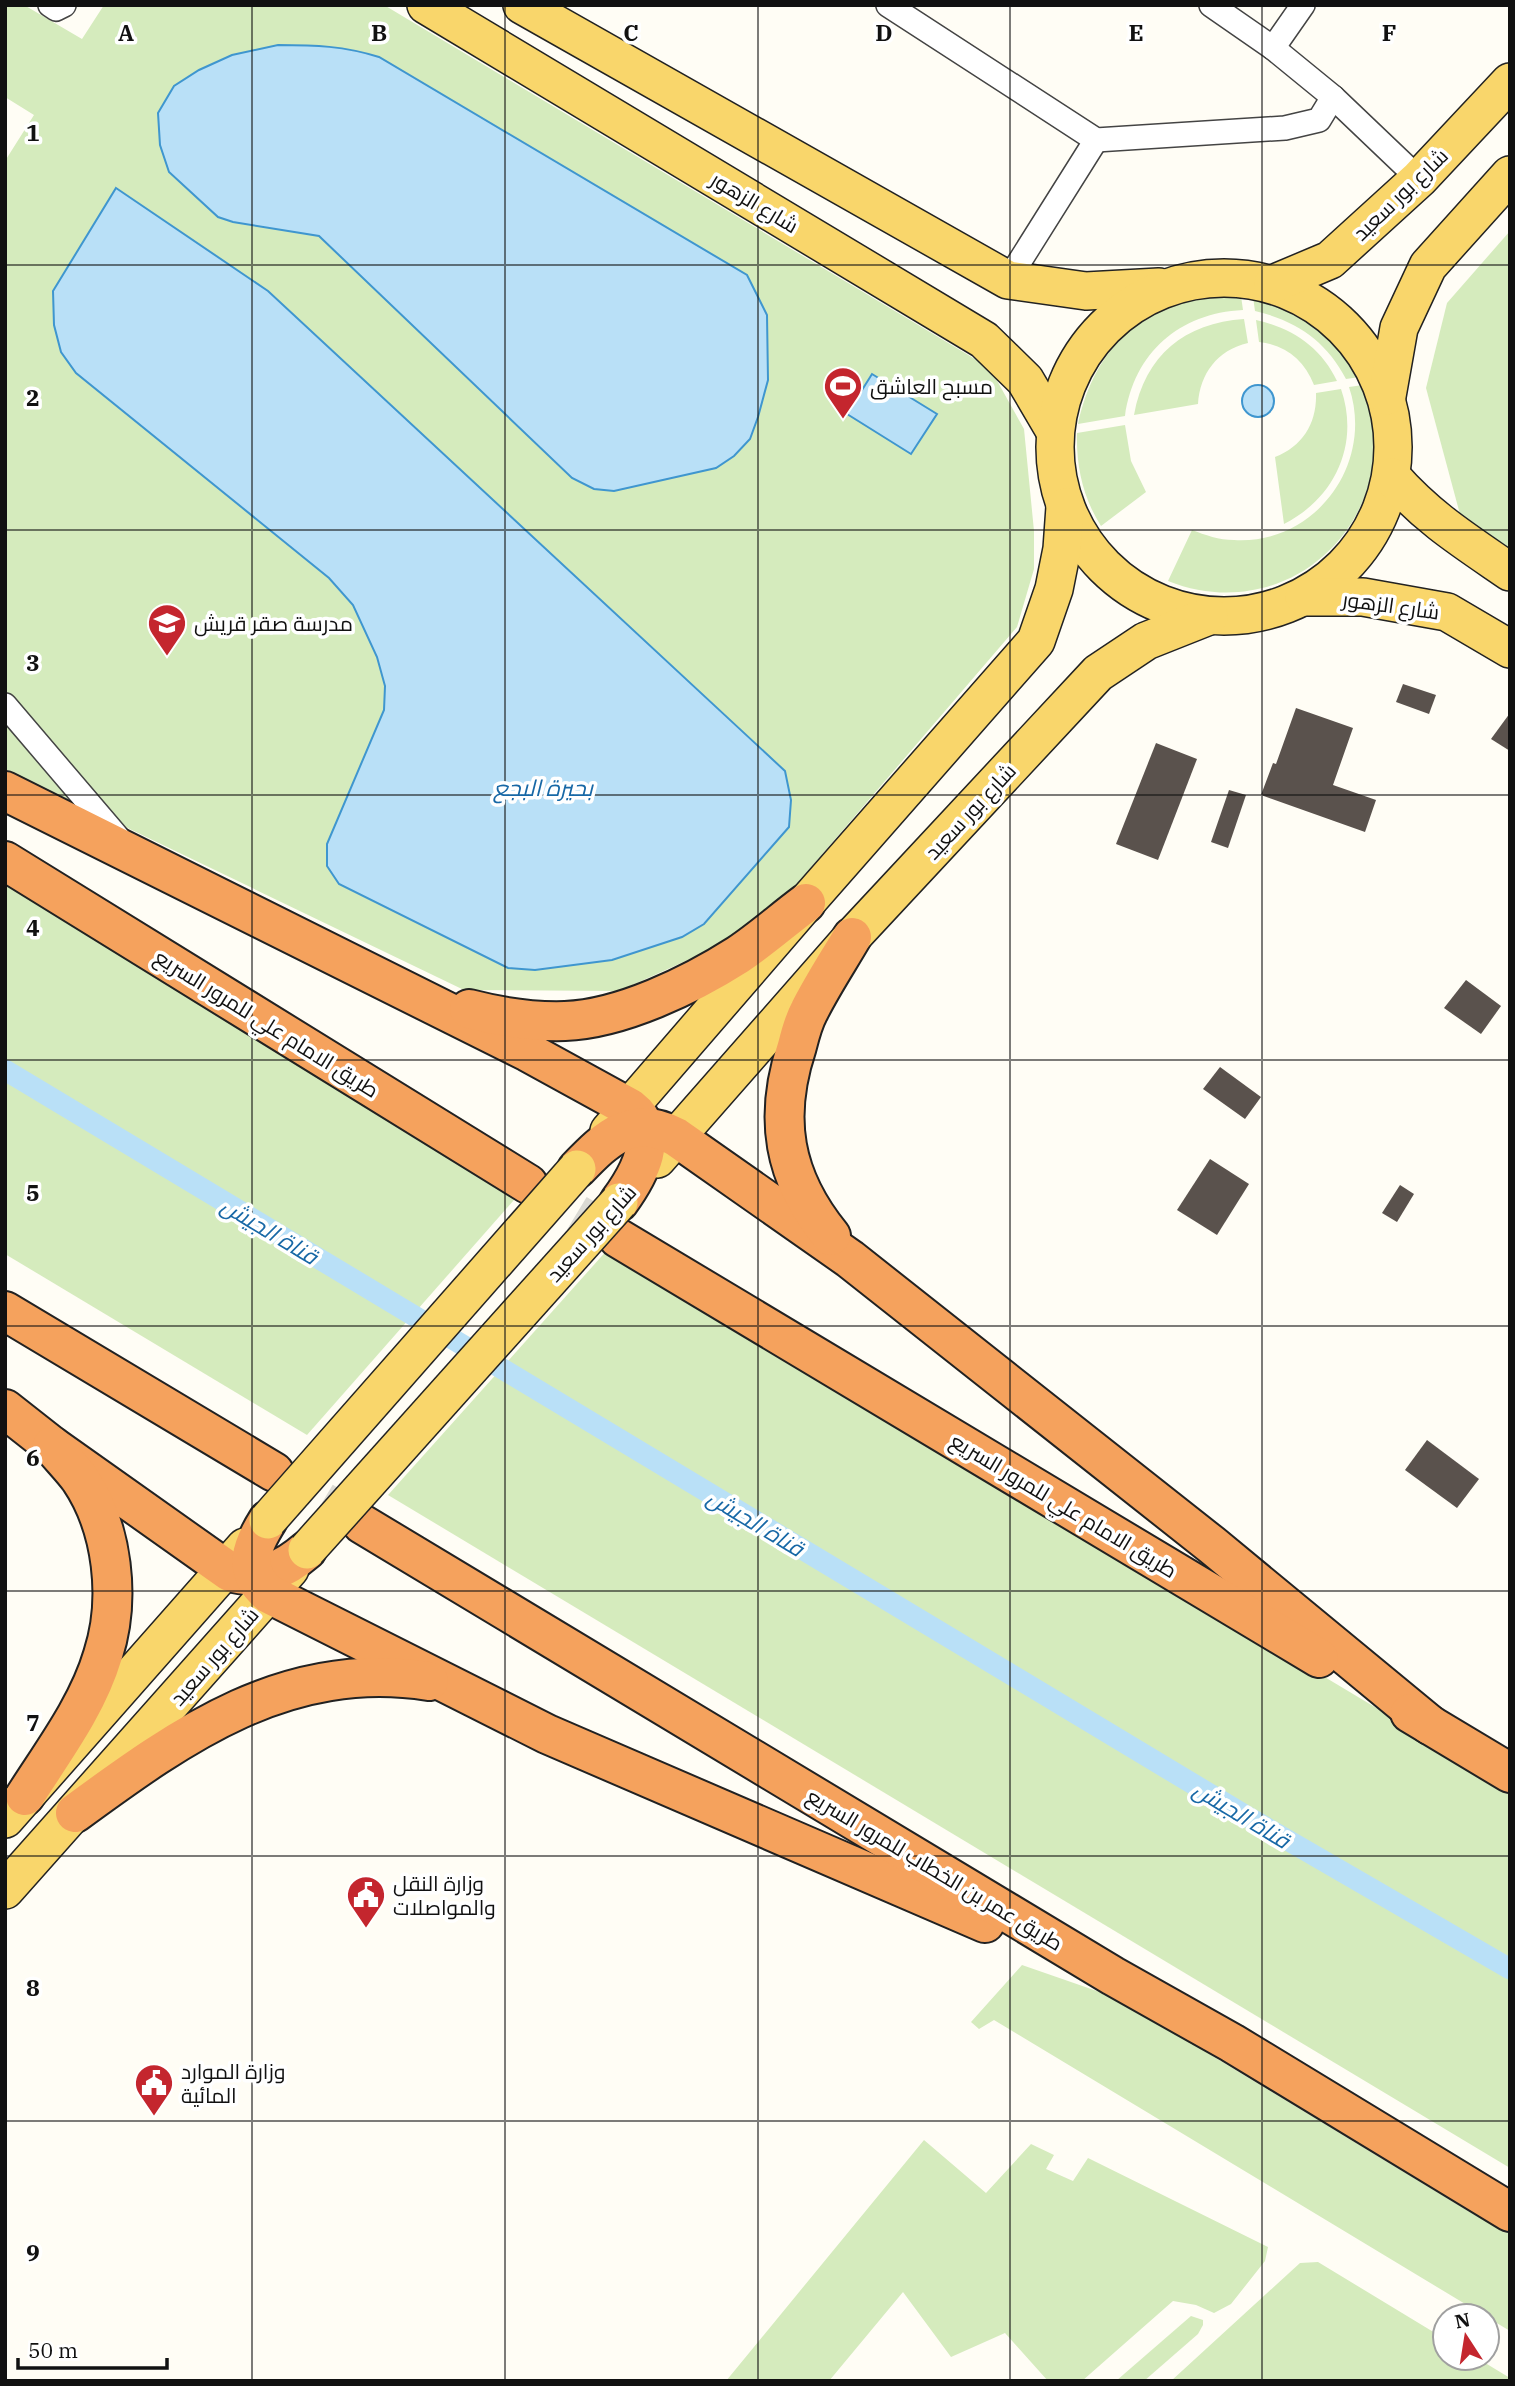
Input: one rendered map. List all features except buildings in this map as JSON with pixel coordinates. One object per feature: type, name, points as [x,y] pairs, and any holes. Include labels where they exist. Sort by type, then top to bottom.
[{"type":"highway","points":[[5,792],[528,1052],[643,1132],[850,1259],[1212,1545],[1430,1725]]},
{"type":"highway","name":"طريق الامام علي للمرور السريع","points":[[5,861],[528,1184]]},
{"type":"highway","points":[[419,997],[475,1011],[523,1019],[566,1021],[615,1012],[653,999],[697,979],[740,954],[806,902]]},
{"type":"highway","points":[[850,1259],[824,1227],[799,1185],[788,1154],[783,1126],[790,1067],[807,1013],[852,937]]},
{"type":"highway","points":[[577,1169],[605,1142],[643,1132]]},
{"type":"highway","points":[[619,1220],[640,1167],[643,1132]]},
{"type":"highway","name":"طريق الامام علي للمرور السريع","points":[[619,1220],[1510,1773]]},
{"type":"highway","points":[[5,1311],[274,1472]]},
{"type":"highway","points":[[5,1409],[52,1446],[256,1572],[449,1685],[547,1734],[1113,1976]]},
{"type":"highway","points":[[15,1808],[84,1700],[104,1655],[112,1591],[110,1556],[97,1511],[80,1479],[52,1446]]},
{"type":"highway","points":[[256,1572],[255,1543],[268,1520]]},
{"type":"highway","name":"طريق عمر بن الخطاب للمرور السريع","points":[[362,1524],[1510,2212]]},
{"type":"highway","points":[[256,1572],[288,1565],[307,1550]]},
{"type":"highway","points":[[75,1813],[172,1746],[228,1714],[262,1699],[300,1686],[337,1680],[413,1679],[449,1685]]},
{"type":"main road","name":"شارع الزهور","points":[[426,5],[984,340],[1025,380],[1055,431]]},
{"type":"main road","points":[[522,5],[1008,280],[1086,291],[1170,286],[1222,277],[1273,284],[1323,309],[1362,347],[1387,396],[1394,436],[1392,477],[1375,525],[1368,535],[1345,566],[1304,597],[1258,613],[1209,616],[1163,605],[1121,582],[1087,549],[1065,507],[1055,470],[1055,431],[1066,384],[1091,342],[1127,308],[1170,286]]},
{"type":"main road","name":"شارع بور سعيد","points":[[1273,284],[1330,260],[1419,179],[1510,82]]},
{"type":"main road","points":[[1387,396],[1399,328],[1428,266],[1510,175]]},
{"type":"main road","points":[[1392,477],[1414,502],[1441,524],[1510,572]]},
{"type":"main road","points":[[643,1132],[806,902],[1036,641],[1054,589],[1062,549],[1065,507]]},
{"type":"main road","name":"شارع الزهور","points":[[1304,597],[1363,597],[1447,612],[1510,649]]},
{"type":"main road","name":"شارع بور سعيد","points":[[643,1132],[852,937],[1098,673],[1146,641],[1209,616]]},
{"type":"main road","points":[[268,1520],[577,1169]]},
{"type":"main road","name":"شارع بور سعيد","points":[[307,1550],[619,1220]]},
{"type":"main road","points":[[15,1808],[256,1572]]},
{"type":"main road","name":"شارع بور سعيد","points":[[5,1890],[75,1813],[256,1572]]},
{"type":"street","points":[[50,5],[56,9],[64,5]]},
{"type":"street","points":[[889,5],[1096,140],[1285,128],[1319,120],[1333,97]]},
{"type":"street","points":[[1211,5],[1273,48],[1333,97],[1419,179]]},
{"type":"street","points":[[1273,48],[1303,5]]},
{"type":"street","points":[[1008,280],[1096,140]]},
{"type":"street","points":[[5,705],[134,856]]},
{"type":"green space","points":[[5,5],[24,5],[82,39],[104,5],[384,5],[990,368],[1024,429],[1034,531],[1034,569],[1017,627],[759,928],[619,991],[464,990],[5,769],[5,161],[34,115],[5,97]]},
{"type":"green space","points":[[1510,231],[1510,551],[1461,518],[1426,388],[1447,303]]},
{"type":"green space","points":[[1224,295],[1241,296],[1243,310],[1199,319],[1163,340],[1138,373],[1125,416],[1078,424],[1097,372],[1127,333],[1147,318],[1170,307],[1195,299]]},
{"type":"green space","points":[[1253,297],[1286,308],[1315,325],[1339,348],[1360,377],[1346,379],[1329,354],[1309,334],[1270,315],[1255,311]]},
{"type":"green space","points":[[1244,319],[1248,343],[1227,351],[1212,365],[1202,383],[1198,404],[1134,415],[1139,394],[1148,375],[1158,359],[1171,346],[1203,327]]},
{"type":"green space","points":[[1256,320],[1282,328],[1304,341],[1323,358],[1337,381],[1314,385],[1305,368],[1293,355],[1278,346],[1259,342]]},
{"type":"green space","points":[[1363,385],[1374,431],[1371,475],[1356,515],[1331,549],[1298,574],[1259,589],[1215,592],[1168,581],[1192,530],[1228,540],[1263,538],[1290,529],[1313,514],[1332,494],[1345,471],[1353,444],[1355,416],[1349,387]]},
{"type":"green space","points":[[1341,389],[1347,430],[1339,467],[1317,500],[1284,524],[1275,457],[1301,440],[1311,424],[1316,393]]},
{"type":"green space","points":[[1125,425],[1131,461],[1146,492],[1101,526],[1082,481],[1077,433]]},
{"type":"green space","points":[[5,883],[521,1192],[307,1435],[5,1254]]},
{"type":"green space","points":[[609,1248],[1510,1788],[1510,2168],[388,1495]]},
{"type":"green space","points":[[1022,1965],[1117,1998],[1510,2234],[1510,2331],[1501,2326],[1501,2302],[1462,2302],[994,2020],[979,2029],[971,2022]]},
{"type":"green space","points":[[924,2140],[986,2193],[1031,2144],[1054,2155],[1046,2169],[1073,2181],[1088,2158],[1268,2247],[1265,2261],[1231,2304],[1214,2313],[1196,2305],[1173,2301],[1082,2381],[1048,2381],[1005,2333],[951,2357],[903,2292],[829,2381],[726,2381]]},
{"type":"green space","points":[[1318,2262],[1431,2331],[1431,2372],[1500,2372],[1510,2378],[1510,2381],[1171,2381],[1300,2263]]},
{"type":"green space","points":[[1191,2316],[1203,2320],[1198,2334],[1144,2381],[1116,2381]]},
{"type":"water","points":[[278,45],[329,47],[379,57],[747,275],[767,315],[768,380],[750,439],[734,456],[716,468],[614,491],[594,489],[572,478],[319,236],[233,222],[218,217],[169,172],[160,145],[158,113],[174,86],[199,70],[232,55]]},
{"type":"water","name":"بحيرة البجع","points":[[116,188],[268,291],[785,771],[791,800],[789,827],[704,924],[682,937],[612,960],[535,970],[508,968],[339,884],[327,866],[327,844],[384,710],[385,686],[377,657],[353,605],[329,578],[76,373],[61,352],[54,325],[53,291]]},
{"type":"water","points":[[872,374],[937,414],[911,454],[847,414]]},
{"type":"water","points":[[1258,385],[1270,389],[1274,401],[1270,413],[1258,417],[1246,413],[1242,401],[1246,389]]},
{"type":"waterway","name":"قناة الجيش","points":[[5,1070],[1248,1817],[1510,1969]]},
{"type":"tunnel","points":[[528,1184],[618,1238]]},
{"type":"tunnel","points":[[274,1472],[362,1524]]},
{"type":"place","name":"مسبح العاشق","points":[[843,420]]},
{"type":"place","name":"مدرسة صقر قريش","points":[[167,657]]},
{"type":"place","name":"وزارة النقل والمواصلات","points":[[366,1929]]},
{"type":"place","name":"وزارة الموارد المائية","points":[[154,2117]]}]
